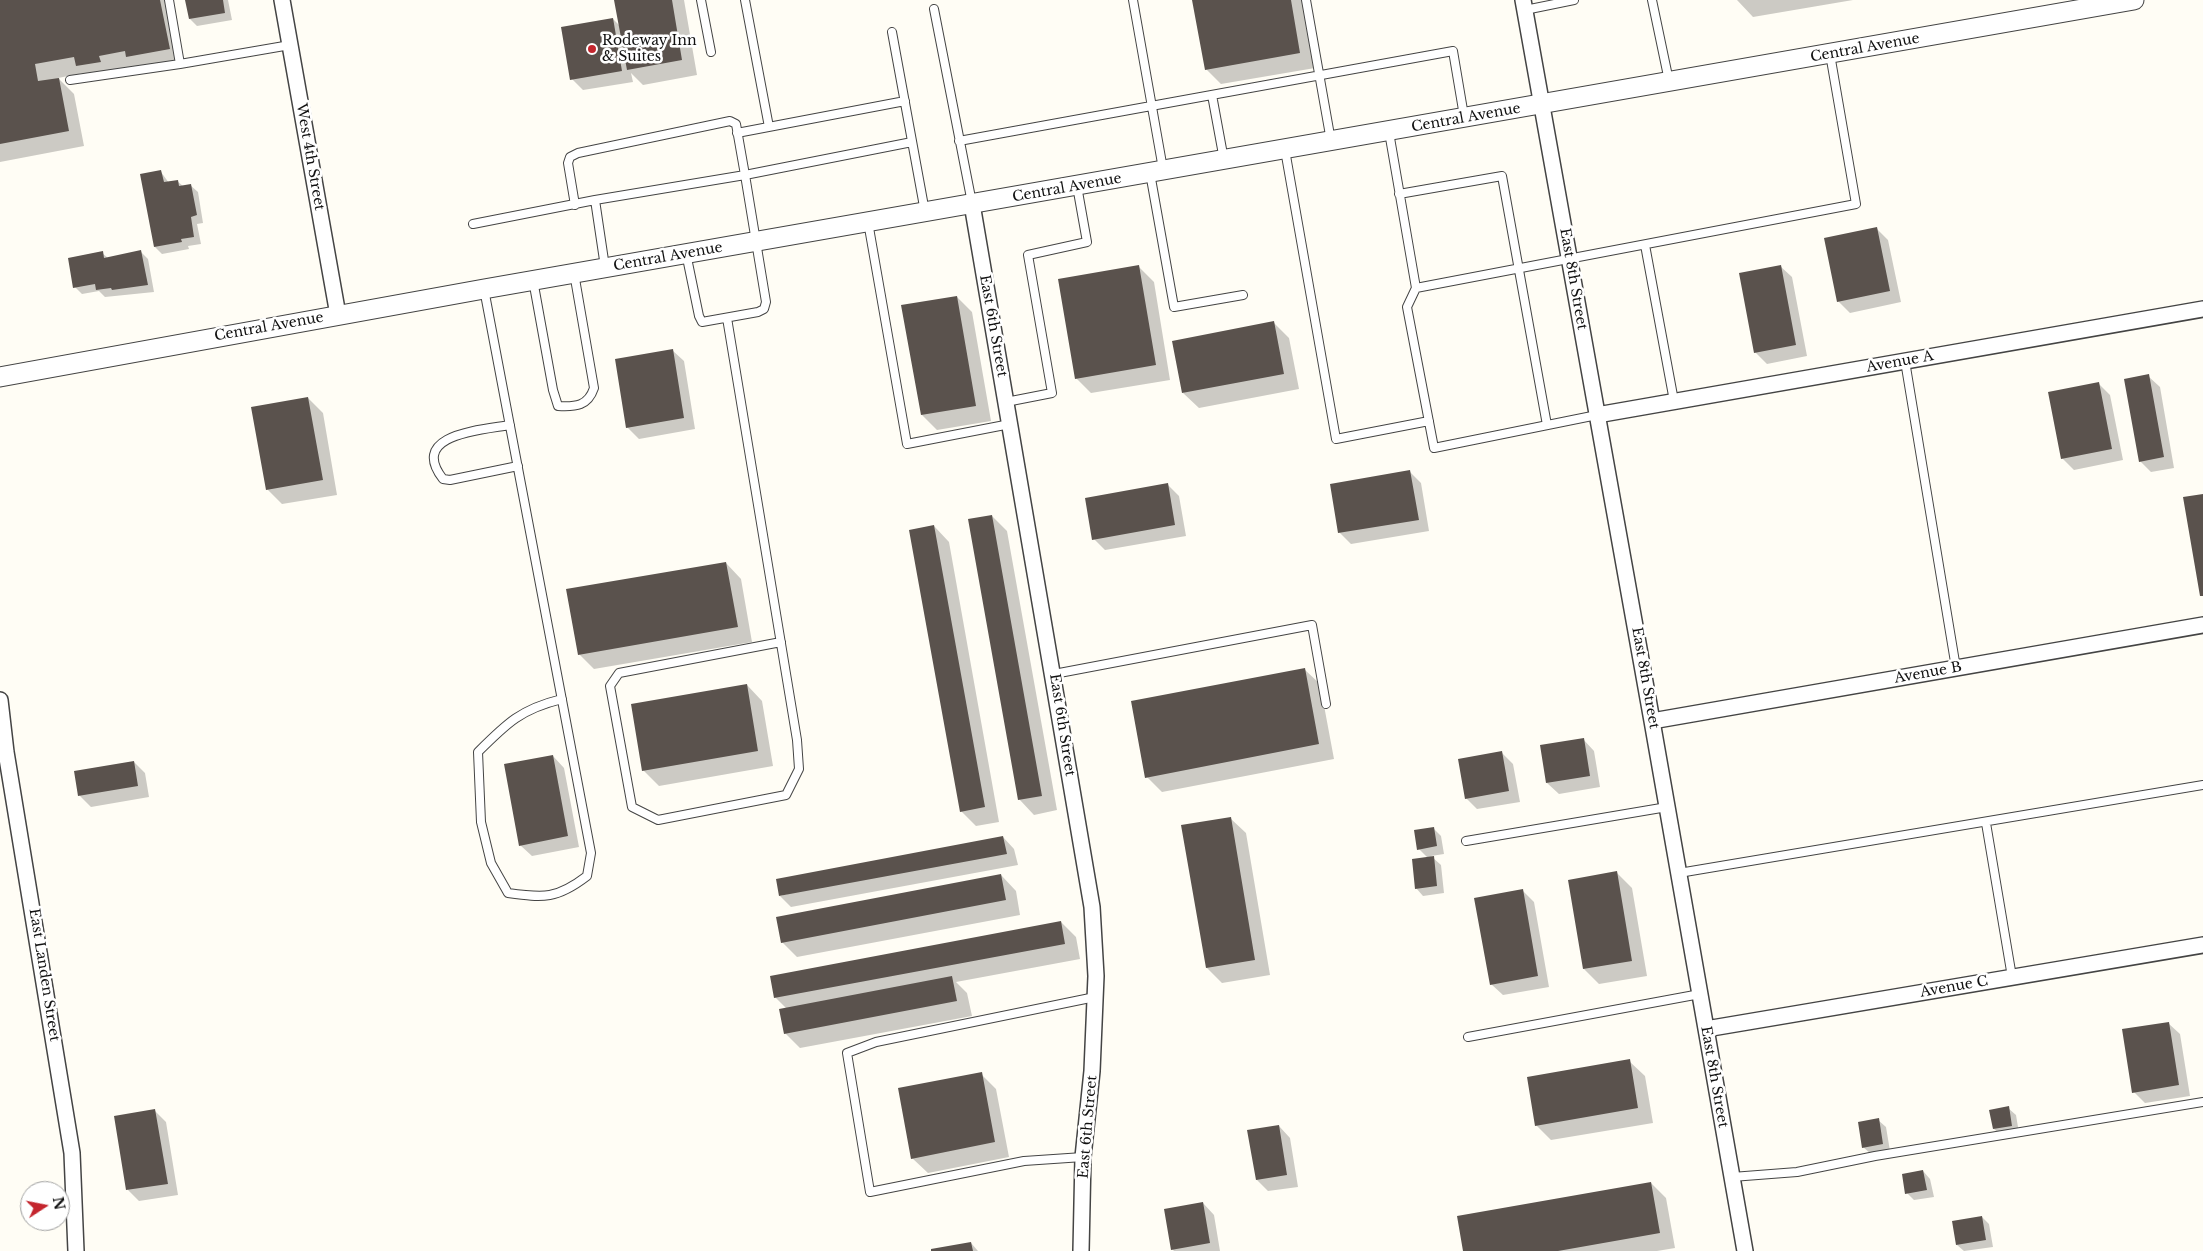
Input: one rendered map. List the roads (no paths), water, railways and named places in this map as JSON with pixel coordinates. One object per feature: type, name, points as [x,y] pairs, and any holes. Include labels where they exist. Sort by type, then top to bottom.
[{"type":"street","name":"West 4th Street","points":[[282,0],[338,315]]},
{"type":"street","name":"Central Avenue","points":[[0,377],[533,280],[1224,161],[2134,0]]},
{"type":"street","name":"East 8th Street","points":[[1524,5],[1668,808],[1745,1251]]},
{"type":"street","name":"East 6th Street","points":[[972,204],[1054,674],[1092,907],[1095,997],[1092,1071],[1083,1157],[1081,1251]]},
{"type":"street","name":"Avenue A","points":[[1597,415],[2203,308]]},
{"type":"street","name":"Avenue B","points":[[1652,721],[2203,625]]},
{"type":"street","name":"East Landen Street","points":[[0,700],[6,752],[72,1153],[76,1251]]},
{"type":"street","name":"Avenue C","points":[[1706,1029],[2203,945]]},
{"type":"lane","points":[[168,0],[180,64]]},
{"type":"lane","points":[[701,0],[711,52]]},
{"type":"lane","points":[[745,0],[770,127]]},
{"type":"lane","points":[[1133,0],[1152,106],[1156,172],[1174,307],[1243,295]]},
{"type":"lane","points":[[1306,0],[1331,142]]},
{"type":"lane","points":[[1524,5],[1574,0]]},
{"type":"lane","points":[[1652,0],[1669,83]]},
{"type":"lane","points":[[934,9],[972,204]]},
{"type":"lane","points":[[892,32],[925,212]]},
{"type":"lane","points":[[70,80],[290,45]]},
{"type":"lane","points":[[959,141],[1452,51],[1465,118]]},
{"type":"lane","points":[[1416,288],[1856,204],[1830,54]]},
{"type":"lane","points":[[1212,95],[1224,161]]},
{"type":"lane","points":[[738,133],[905,101]]},
{"type":"lane","points":[[575,204],[568,163],[570,157],[578,153],[730,122],[736,124],[766,302],[764,309],[702,322],[699,316],[686,253]]},
{"type":"lane","points":[[1389,132],[1416,288],[1408,307],[1434,448],[1597,415]]},
{"type":"lane","points":[[473,224],[595,200],[745,175],[912,142]]},
{"type":"lane","points":[[1285,150],[1336,439],[1428,421]]},
{"type":"lane","points":[[1400,194],[1502,176],[1547,425]]},
{"type":"lane","points":[[1006,402],[1052,393],[1028,255],[1087,242],[1077,186]]},
{"type":"lane","points":[[595,200],[605,268]]},
{"type":"lane","points":[[868,222],[907,444],[1010,424]]},
{"type":"lane","points":[[1645,245],[1674,401]]},
{"type":"lane","points":[[533,280],[553,390],[558,406],[571,407],[583,404],[591,397],[594,388],[574,273]]},
{"type":"lane","points":[[484,289],[518,466],[562,699],[591,853],[587,876],[570,889],[542,897],[508,893],[491,864],[481,822],[478,752],[509,720],[537,705],[562,699]]},
{"type":"lane","points":[[727,318],[781,642],[799,769],[786,795],[658,820],[632,808],[610,686],[619,673],[781,642]]},
{"type":"lane","points":[[1905,361],[1956,668]]},
{"type":"lane","points":[[510,425],[458,435],[442,442],[435,449],[433,460],[435,469],[443,479],[450,480],[518,466]]},
{"type":"lane","points":[[1054,674],[1312,625],[1326,704]]},
{"type":"lane","points":[[1679,873],[1986,823],[2203,785]]},
{"type":"lane","points":[[1466,841],[1668,808]]},
{"type":"lane","points":[[1986,823],[2012,977]]},
{"type":"lane","points":[[1468,1037],[1700,994]]},
{"type":"lane","points":[[1083,1157],[1024,1161],[870,1192],[846,1053],[876,1042],[1095,997]]},
{"type":"lane","points":[[1732,1177],[1797,1172],[1875,1156],[2203,1102]]},
{"type":"place","name":"Rodeway Inn & Suites","points":[[592,49]]}]
